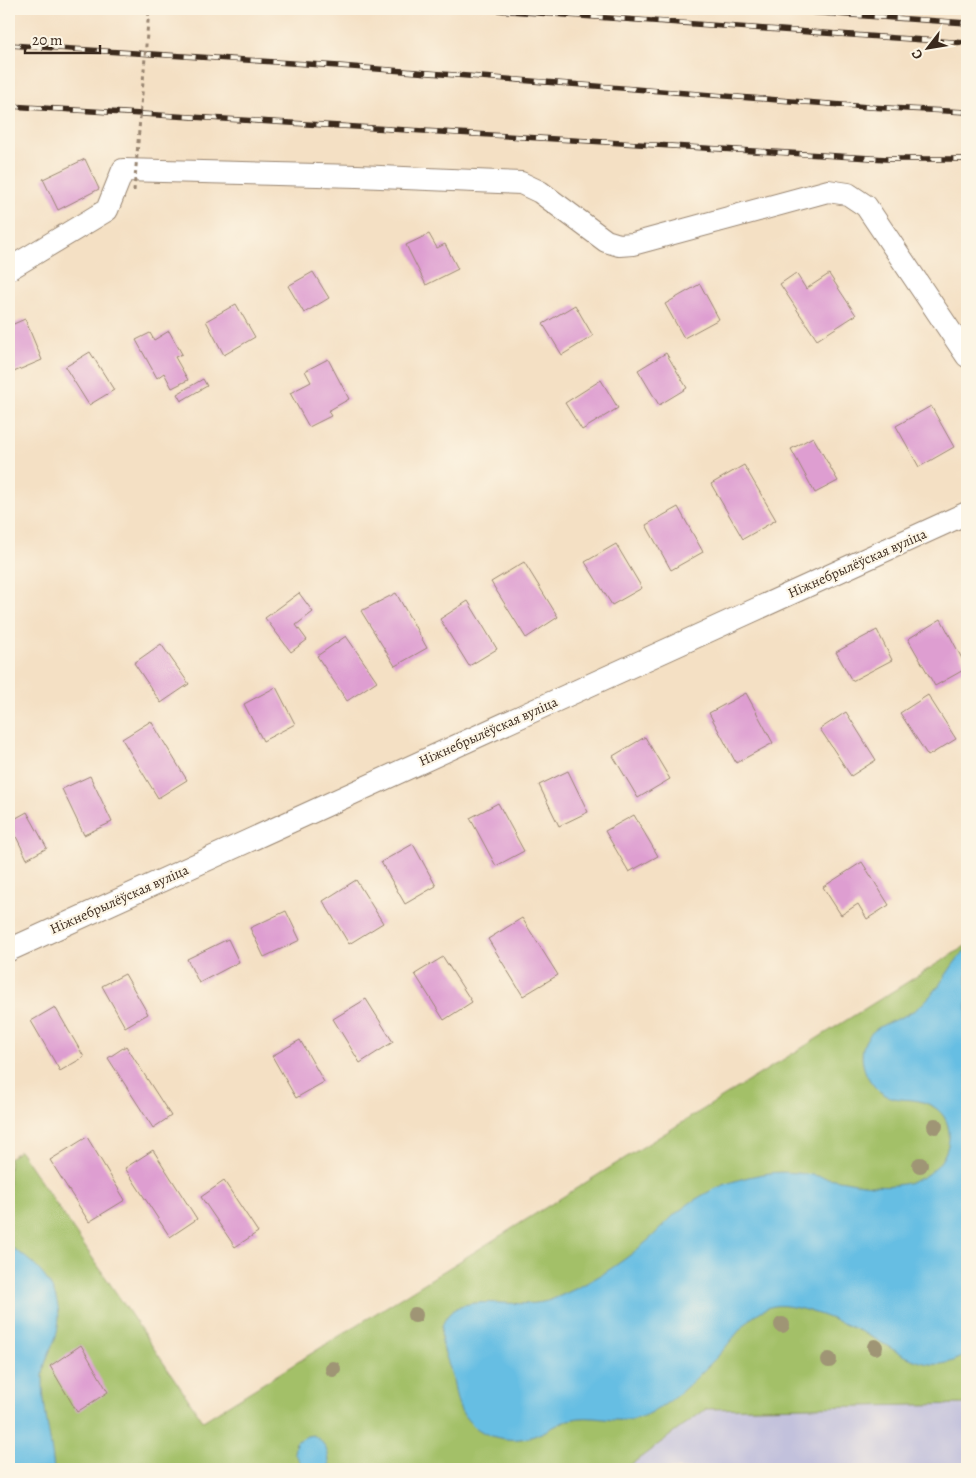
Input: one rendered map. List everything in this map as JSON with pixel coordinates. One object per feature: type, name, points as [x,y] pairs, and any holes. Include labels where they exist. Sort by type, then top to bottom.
[{"type":"street","points":[[9,269],[107,210],[124,170],[357,176],[521,183],[540,192],[606,241],[619,245],[633,244],[828,191],[848,194],[866,206],[967,356]]},
{"type":"street","name":"Ніжнебрылёўская вуліца","points":[[9,950],[967,513]]},
{"type":"path","points":[[134,191],[148,9]]},
{"type":"shaded area","points":[[967,1404],[967,1469],[625,1469],[706,1409]]},
{"type":"green space","points":[[967,945],[967,1404],[706,1409],[625,1469],[9,1469],[9,1158],[20,1151],[203,1421]]},
{"type":"water","points":[[967,950],[967,1354],[954,1361],[942,1364],[920,1362],[854,1328],[825,1316],[797,1308],[774,1306],[765,1309],[750,1320],[700,1375],[670,1401],[649,1414],[630,1420],[578,1418],[524,1439],[502,1439],[492,1436],[474,1426],[467,1419],[457,1401],[441,1335],[444,1321],[458,1307],[483,1303],[527,1304],[553,1299],[566,1294],[624,1260],[649,1240],[684,1207],[718,1187],[743,1178],[770,1173],[790,1172],[856,1183],[899,1185],[918,1179],[935,1168],[941,1161],[949,1143],[948,1124],[944,1116],[928,1104],[890,1097],[876,1088],[870,1081],[863,1065],[863,1048],[870,1034],[875,1030],[921,1005]]},
{"type":"water","points":[[9,1246],[32,1262],[41,1272],[55,1295],[58,1308],[59,1321],[56,1336],[46,1359],[43,1375],[44,1399],[54,1469],[9,1469]]},
{"type":"water","points":[[313,1435],[321,1441],[326,1449],[329,1469],[305,1469],[294,1453],[296,1442]]},
{"type":"building","points":[[85,159],[99,189],[58,210],[43,179]]},
{"type":"building","points":[[429,234],[437,248],[445,244],[458,269],[426,285],[406,245]]},
{"type":"building","points":[[313,272],[329,298],[304,313],[288,286]]},
{"type":"building","points":[[796,273],[806,289],[829,274],[856,315],[817,340],[780,284]]},
{"type":"building","points":[[700,284],[719,319],[684,338],[665,304]]},
{"type":"building","points":[[236,304],[255,337],[224,355],[206,321]]},
{"type":"building","points":[[575,305],[593,336],[562,355],[543,324]]},
{"type":"building","points":[[25,319],[42,360],[9,374],[9,326]]},
{"type":"building","points":[[169,331],[182,354],[175,357],[188,380],[172,388],[164,373],[157,378],[136,340],[150,333],[154,340]]},
{"type":"building","points":[[90,352],[114,390],[89,405],[65,367]]},
{"type":"building","points":[[666,353],[687,388],[659,405],[638,370]]},
{"type":"building","points":[[328,359],[349,399],[328,411],[331,416],[309,427],[290,393],[311,382],[305,371]]},
{"type":"building","points":[[203,379],[207,386],[181,401],[177,394]]},
{"type":"building","points":[[601,380],[618,408],[582,430],[565,403]]},
{"type":"building","points":[[931,406],[954,447],[919,467],[896,426]]},
{"type":"building","points":[[813,437],[838,481],[815,493],[791,449]]},
{"type":"building","points":[[744,465],[776,520],[743,539],[711,484]]},
{"type":"building","points":[[678,507],[703,552],[671,570],[646,525]]},
{"type":"building","points":[[616,544],[642,588],[612,605],[585,562]]},
{"type":"building","points":[[524,562],[558,617],[526,638],[491,582]]},
{"type":"building","points":[[299,593],[313,612],[296,625],[307,640],[291,652],[265,618]]},
{"type":"building","points":[[396,593],[427,648],[395,666],[361,611]]},
{"type":"building","points":[[468,601],[497,649],[469,666],[440,619]]},
{"type":"building","points":[[941,619],[967,668],[935,686],[908,639]]},
{"type":"building","points":[[877,630],[892,660],[852,681],[836,652]]},
{"type":"building","points":[[346,636],[377,681],[347,701],[317,656]]},
{"type":"building","points":[[161,644],[189,684],[161,703],[134,663]]},
{"type":"building","points":[[276,687],[295,724],[263,741],[244,704]]},
{"type":"building","points":[[746,693],[773,743],[736,763],[709,713]]},
{"type":"building","points":[[928,695],[956,739],[928,756],[900,713]]},
{"type":"building","points":[[846,712],[876,760],[851,776],[820,729]]},
{"type":"building","points":[[151,721],[187,780],[158,798],[122,739]]},
{"type":"building","points":[[645,737],[670,779],[638,798],[613,756]]},
{"type":"building","points":[[568,771],[588,812],[559,826],[539,785]]},
{"type":"building","points":[[90,776],[112,822],[84,835],[62,789]]},
{"type":"building","points":[[498,803],[524,851],[496,866],[470,818]]},
{"type":"building","points":[[27,812],[47,848],[27,859],[9,822]]},
{"type":"building","points":[[634,815],[658,856],[629,872],[605,831]]},
{"type":"building","points":[[413,844],[436,886],[405,904],[381,862]]},
{"type":"building","points":[[862,862],[889,905],[867,919],[858,904],[841,915],[823,887]]},
{"type":"building","points":[[356,880],[383,923],[349,944],[323,901]]},
{"type":"building","points":[[286,911],[300,940],[264,957],[250,928]]},
{"type":"building","points":[[522,918],[558,975],[523,996],[488,939]]},
{"type":"building","points":[[228,939],[239,962],[199,983],[187,959]]},
{"type":"building","points":[[443,957],[472,1002],[444,1020],[415,974]]},
{"type":"building","points":[[125,974],[148,1014],[125,1027],[102,986]]},
{"type":"building","points":[[366,999],[393,1042],[360,1063],[333,1019]]},
{"type":"building","points":[[55,1007],[84,1057],[60,1071],[31,1021]]},
{"type":"building","points":[[300,1040],[324,1082],[296,1098],[272,1056]]},
{"type":"building","points":[[126,1046],[171,1116],[153,1128],[108,1058]]},
{"type":"building","points":[[87,1137],[125,1200],[89,1222],[50,1160]]},
{"type":"building","points":[[153,1150],[197,1219],[170,1237],[125,1168]]},
{"type":"building","points":[[224,1181],[258,1232],[235,1247],[201,1197]]},
{"type":"building","points":[[81,1345],[108,1392],[77,1412],[50,1366]]},
{"type":"railway","points":[[482,9],[967,43]]},
{"type":"railway","points":[[764,9],[967,23]]},
{"type":"railway","points":[[9,45],[339,66],[868,107],[967,112]]},
{"type":"railway","points":[[9,106],[887,159],[967,159]]}]
